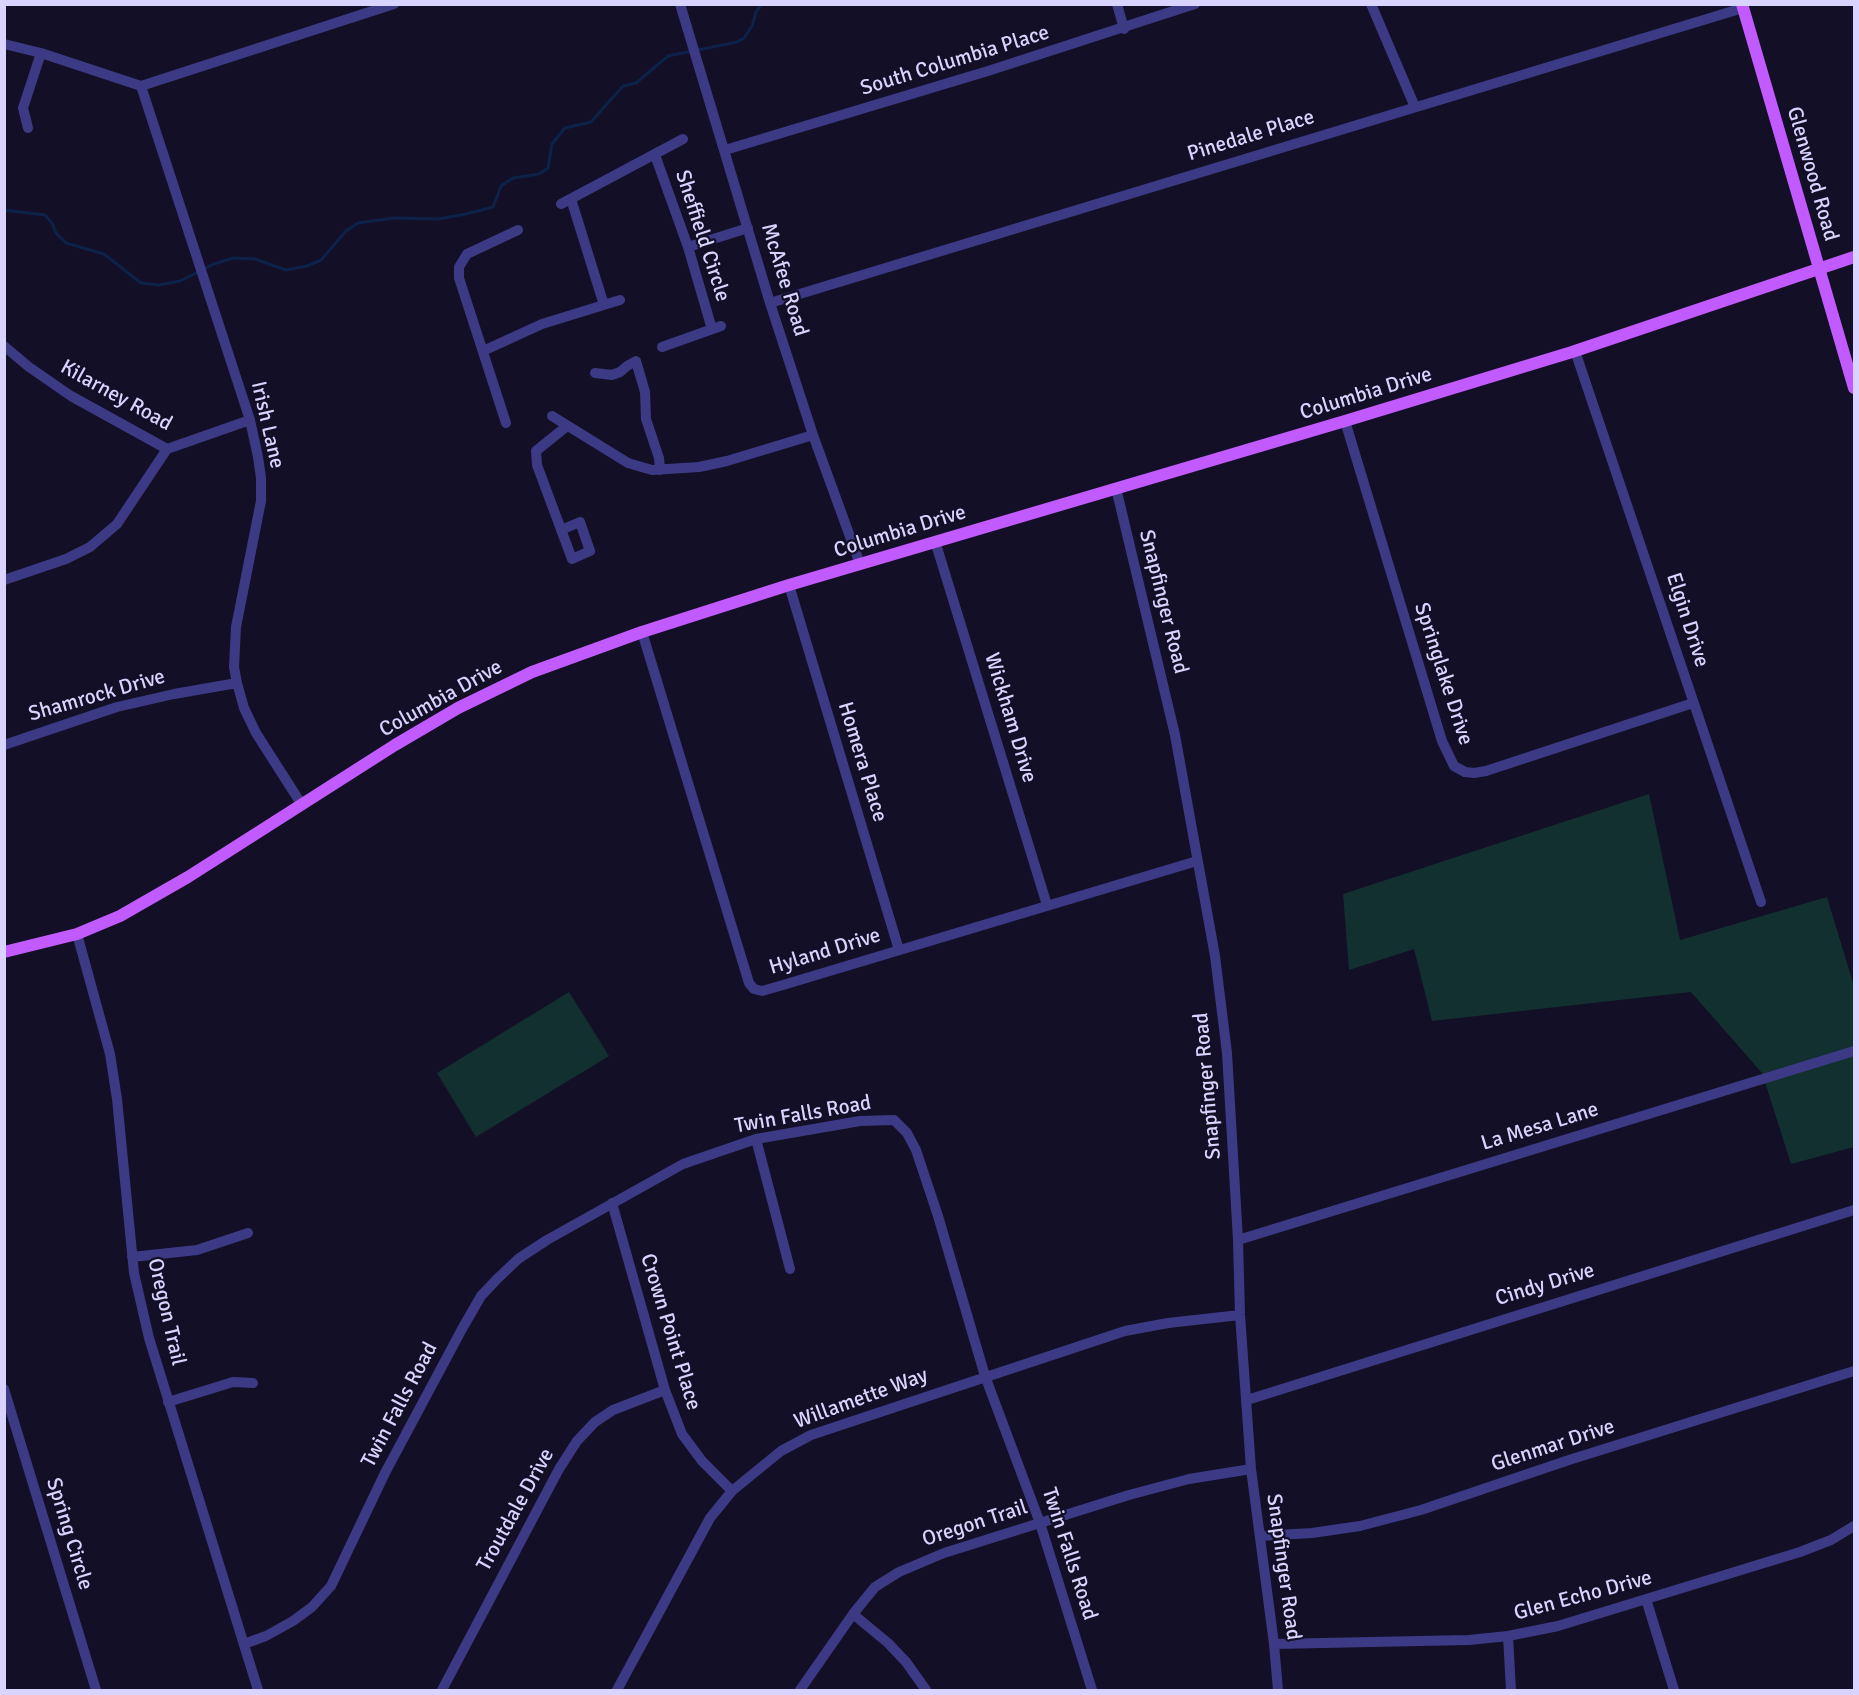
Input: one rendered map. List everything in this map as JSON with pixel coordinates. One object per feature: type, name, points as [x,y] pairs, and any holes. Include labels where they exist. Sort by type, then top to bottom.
[{"type":"main road","name":"Glenwood Road","points":[[1743,6],[1854,388]]},
{"type":"main road","name":"Columbia Drive","points":[[4,952],[77,934],[120,916],[188,877],[395,745],[459,708],[532,672],[642,632],[789,585],[1345,422],[1575,351],[1854,257]]},
{"type":"street","points":[[4,44],[41,53],[141,86],[394,4]]},
{"type":"street","name":"McAfee Road","points":[[680,4],[770,303],[813,435],[861,564]]},
{"type":"street","points":[[1117,4],[1124,28]]},
{"type":"street","name":"South Columbia Place","points":[[725,150],[1124,28],[1195,4]]},
{"type":"street","points":[[1371,4],[1415,107]]},
{"type":"street","name":"Pinedale Place","points":[[770,303],[1743,6]]},
{"type":"street","points":[[28,128],[23,108],[41,53]]},
{"type":"street","name":"Irish Lane","points":[[141,86],[250,420],[261,478],[261,501],[255,537],[236,627],[234,667],[237,683],[244,708],[256,733],[302,805]]},
{"type":"street","points":[[604,305],[566,202],[684,139]]},
{"type":"street","name":"Sheffield Circle","points":[[655,155],[716,328],[662,347]]},
{"type":"street","points":[[688,247],[748,228]]},
{"type":"street","points":[[506,423],[459,278],[459,267],[467,254],[518,230]]},
{"type":"street","points":[[483,351],[542,324],[621,300]]},
{"type":"street","name":"Kilarney Road","points":[[4,346],[29,367],[71,396],[167,449],[250,420]]},
{"type":"street","name":"Elgin Drive","points":[[1575,351],[1655,581],[1693,703],[1761,902]]},
{"type":"street","points":[[595,373],[612,375],[636,361],[645,392],[646,419],[659,458],[660,470]]},
{"type":"street","points":[[552,416],[627,463],[652,471],[699,467],[727,461],[813,435]]},
{"type":"street","name":"Springlake Drive","points":[[1345,422],[1442,741],[1454,766],[1465,772],[1486,771],[1693,703]]},
{"type":"street","points":[[561,530],[537,465],[536,451],[567,426]]},
{"type":"street","points":[[4,580],[66,559],[90,547],[117,524],[167,449]]},
{"type":"street","name":"Snapfinger Road","points":[[1116,488],[1175,735],[1215,956],[1227,1048],[1240,1315],[1251,1469],[1278,1690]]},
{"type":"street","name":"Wickham Drive","points":[[935,541],[1047,906]]},
{"type":"street","name":"Homera Place","points":[[789,585],[899,950]]},
{"type":"street","name":"Hyland Drive","points":[[642,632],[748,983],[754,988],[762,991],[1197,861]]},
{"type":"street","name":"Shamrock Drive","points":[[4,745],[117,707],[237,683]]},
{"type":"street","name":"Oregon Trail","points":[[77,934],[110,1054],[117,1099],[134,1273],[149,1338],[258,1690]]},
{"type":"street","name":"La Mesa Lane","points":[[1238,1240],[1854,1051]]},
{"type":"street","name":"Twin Falls Road","points":[[243,1644],[266,1636],[293,1621],[312,1607],[330,1586],[385,1473],[481,1296],[518,1259],[547,1240],[683,1164],[756,1139],[874,1120],[894,1120],[907,1133],[916,1150],[985,1376],[1040,1523],[1092,1690]]},
{"type":"street","points":[[756,1139],[790,1269]]},
{"type":"street","name":"Crown Point Place","points":[[612,1203],[665,1390],[682,1434],[702,1461],[732,1491]]},
{"type":"street","name":"Cindy Drive","points":[[1247,1400],[1854,1210]]},
{"type":"street","points":[[132,1257],[197,1250],[248,1233]]},
{"type":"street","name":"Willamette Way","points":[[617,1690],[710,1518],[732,1491],[781,1451],[811,1435],[1125,1331],[1168,1323],[1240,1315]]},
{"type":"street","name":"Glenmar Drive","points":[[1260,1536],[1312,1533],[1360,1526],[1421,1510],[1569,1460],[1854,1371]]},
{"type":"street","points":[[168,1402],[233,1383],[253,1383]]},
{"type":"street","name":"Spring Circle","points":[[4,1389],[96,1690]]},
{"type":"street","name":"Troutdale Drive","points":[[442,1690],[559,1469],[577,1441],[595,1422],[613,1410],[665,1390]]},
{"type":"street","name":"Oregon Trail","points":[[800,1690],[852,1614],[875,1587],[898,1572],[944,1553],[1189,1479],[1251,1469]]},
{"type":"street","name":"Glen Echo Drive","points":[[1274,1644],[1469,1640],[1508,1636],[1558,1626],[1800,1552],[1831,1540],[1854,1526]]},
{"type":"street","points":[[1646,1599],[1674,1690]]},
{"type":"street","points":[[852,1614],[888,1643],[906,1662],[926,1690]]},
{"type":"street","points":[[1508,1636],[1511,1690]]},
{"type":"green space","points":[[1649,794],[1680,940],[1827,897],[1854,986],[1854,1147],[1791,1164],[1762,1073],[1691,992],[1432,1021],[1414,949],[1349,970],[1343,894]]},
{"type":"green space","points":[[569,992],[609,1056],[476,1137],[437,1073]]},
{"type":"waterway","points":[[4,210],[45,215],[52,223],[56,233],[66,243],[104,254],[141,283],[159,285],[180,281],[214,264],[233,258],[255,259],[286,270],[307,266],[321,260],[346,231],[358,223],[394,218],[438,219],[493,207],[501,186],[513,178],[539,174],[548,168],[552,144],[565,128],[591,122],[623,86],[636,83],[668,56],[737,42],[744,38],[762,4]]}]
